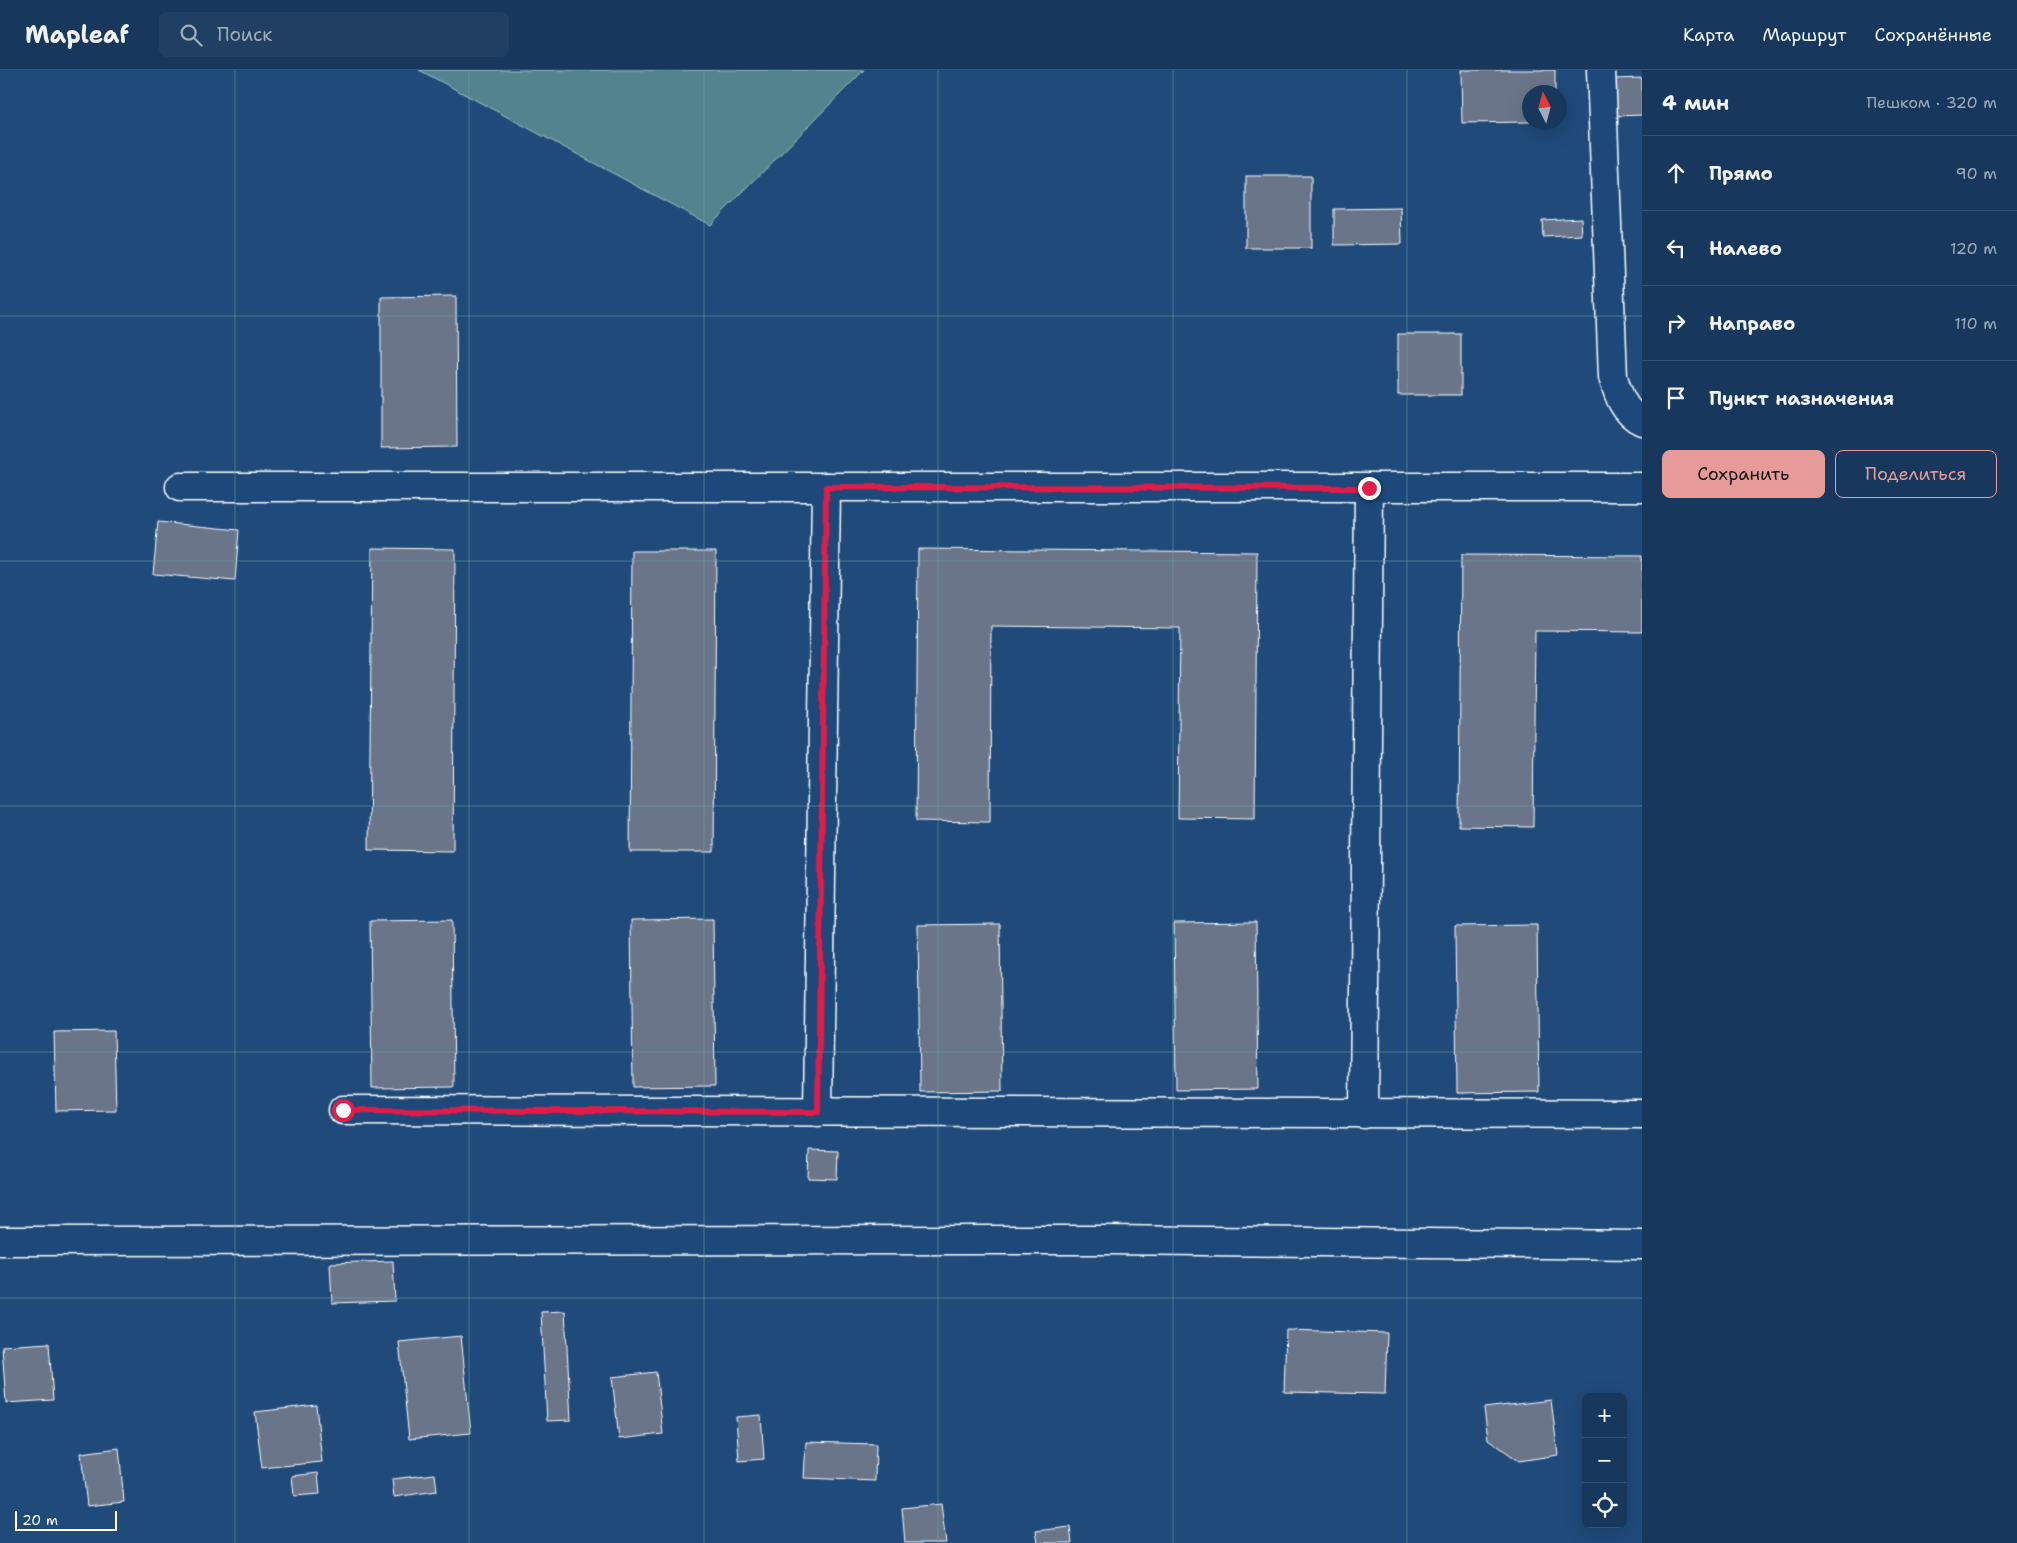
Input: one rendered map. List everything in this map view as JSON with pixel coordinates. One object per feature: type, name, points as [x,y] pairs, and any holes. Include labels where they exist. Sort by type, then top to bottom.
[{"type":"street","points":[[1601,70],[1613,377],[1619,400],[1642,422]]},
{"type":"street","points":[[180,487],[1642,487]]},
{"type":"street","points":[[818,1112],[826,487]]},
{"type":"street","points":[[1364,1114],[1369,488]]},
{"type":"street","points":[[343,1110],[1642,1114]]},
{"type":"street","points":[[0,1241],[1102,1240],[1642,1244]]},
{"type":"green space","points":[[419,70],[864,70],[710,225]]},
{"type":"building","points":[[1461,70],[1555,70],[1555,85],[1522,85],[1522,122],[1462,123]]},
{"type":"building","points":[[1642,78],[1642,115],[1616,116],[1615,79]]},
{"type":"building","points":[[1246,176],[1311,176],[1311,248],[1246,248]]},
{"type":"building","points":[[1401,208],[1402,244],[1334,245],[1334,209]]},
{"type":"building","points":[[1581,218],[1582,235],[1543,237],[1542,220]]},
{"type":"building","points":[[456,296],[457,447],[381,448],[381,297]]},
{"type":"building","points":[[1398,334],[1461,334],[1461,395],[1398,395]]},
{"type":"building","points":[[158,522],[239,530],[235,581],[153,574]]},
{"type":"building","points":[[372,548],[455,549],[453,851],[369,850]]},
{"type":"building","points":[[918,549],[1257,552],[1255,819],[1178,818],[1180,628],[991,626],[990,822],[916,821]]},
{"type":"building","points":[[632,551],[716,551],[714,852],[630,852]]},
{"type":"building","points":[[1461,555],[1642,556],[1642,632],[1535,631],[1533,827],[1459,826]]},
{"type":"building","points":[[713,919],[715,1086],[633,1087],[631,920]]},
{"type":"building","points":[[452,920],[454,1087],[372,1088],[370,921]]},
{"type":"building","points":[[1256,922],[1258,1089],[1176,1090],[1174,923]]},
{"type":"building","points":[[1000,924],[1002,1091],[920,1092],[918,925]]},
{"type":"building","points":[[1537,925],[1539,1092],[1457,1093],[1455,926]]},
{"type":"building","points":[[114,1031],[116,1110],[56,1111],[54,1032]]},
{"type":"building","points":[[809,1150],[838,1151],[837,1179],[808,1178]]},
{"type":"building","points":[[393,1261],[395,1301],[332,1303],[330,1263]]},
{"type":"building","points":[[565,1311],[571,1420],[547,1421],[541,1312]]},
{"type":"building","points":[[1286,1330],[1387,1333],[1385,1394],[1284,1392]]},
{"type":"building","points":[[461,1336],[471,1433],[409,1439],[399,1342]]},
{"type":"building","points":[[49,1343],[53,1400],[6,1403],[2,1346]]},
{"type":"building","points":[[656,1372],[663,1434],[619,1439],[612,1377]]},
{"type":"building","points":[[1551,1400],[1558,1455],[1519,1461],[1488,1439],[1484,1408]]},
{"type":"building","points":[[316,1405],[322,1462],[262,1468],[255,1412]]},
{"type":"building","points":[[761,1415],[764,1459],[739,1461],[736,1417]]},
{"type":"building","points":[[806,1442],[876,1444],[875,1481],[804,1478]]},
{"type":"building","points":[[119,1448],[124,1502],[87,1506],[81,1453]]},
{"type":"building","points":[[318,1473],[320,1494],[294,1496],[292,1476]]},
{"type":"building","points":[[435,1474],[437,1491],[394,1497],[392,1479]]},
{"type":"building","points":[[941,1504],[946,1543],[905,1543],[902,1508]]},
{"type":"building","points":[[1070,1527],[1072,1543],[1038,1543],[1036,1531]]},
{"type":"route","points":[[343,1110],[818,1112],[826,487],[1369,488]]}]
